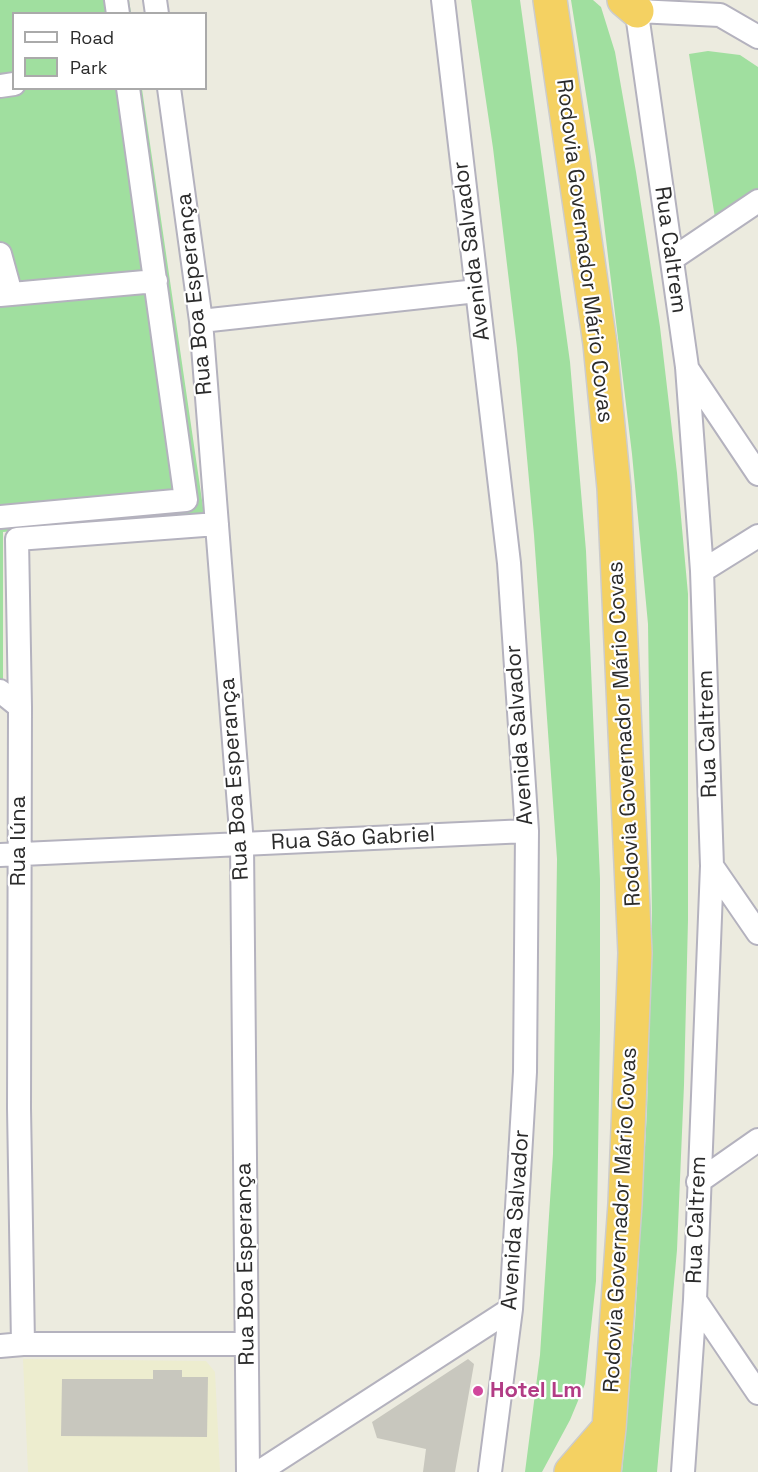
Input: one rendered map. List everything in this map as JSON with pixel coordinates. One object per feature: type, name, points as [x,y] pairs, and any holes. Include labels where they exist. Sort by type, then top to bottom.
[{"type":"highway","name":"Rodovia Governador Mário Covas","points":[[550,0],[600,344],[614,488],[635,953],[625,1204],[604,1472]]},
{"type":"highway","points":[[571,1472],[609,1428]]},
{"type":"street","name":"Avenida Salvador","points":[[443,0],[509,563],[527,831],[525,1072],[511,1309],[490,1472]]},
{"type":"street","points":[[632,4],[720,15],[758,37]]},
{"type":"street","name":"Rua Caltrem","points":[[632,4],[687,367],[702,571],[712,866],[695,1300],[683,1472]]},
{"type":"street","points":[[0,517],[186,500],[128,90]]},
{"type":"street","name":"Rua Boa Esperança","points":[[169,90],[201,321],[242,844],[248,1472]]},
{"type":"street","points":[[672,259],[758,201]]},
{"type":"street","points":[[0,254],[5,295],[156,280]]},
{"type":"street","points":[[201,321],[477,291]]},
{"type":"street","points":[[687,367],[758,474]]},
{"type":"street","name":"Rua Iúna","points":[[23,1344],[10,1108],[10,707],[17,539],[217,524]]},
{"type":"street","points":[[702,571],[758,536]]},
{"type":"street","points":[[0,691],[10,707]]},
{"type":"street","name":"Rua São Gabriel","points":[[10,855],[527,831]]},
{"type":"street","points":[[712,866],[758,933]]},
{"type":"street","points":[[698,1182],[758,1140]]},
{"type":"street","points":[[695,1300],[758,1393]]},
{"type":"street","points":[[259,1472],[511,1309]]},
{"type":"street","points":[[0,1346],[23,1344],[246,1344]]},
{"type":"shaded area","points":[[23,1359],[206,1361],[215,1372],[220,1472],[28,1472]]},
{"type":"green space","points":[[0,0],[129,0],[131,12],[12,12],[12,90],[142,90],[204,514],[3,532],[3,693],[0,693]]},
{"type":"green space","points":[[471,0],[520,0],[570,362],[586,551],[600,879],[596,1281],[585,1384],[570,1420],[542,1472],[525,1472],[540,1355],[553,1154],[557,859],[534,535],[517,348],[493,148]]},
{"type":"green space","points":[[571,0],[593,0],[601,7],[615,52],[660,327],[688,594],[688,920],[684,1085],[677,1250],[657,1472],[622,1472],[635,1323],[647,1111],[652,919],[648,624],[632,454],[596,157]]},
{"type":"green space","points":[[708,51],[740,55],[758,67],[758,191],[715,218],[689,54]]},
{"type":"building","points":[[468,1359],[474,1364],[455,1472],[423,1472],[426,1449],[377,1438],[372,1422]]},
{"type":"building","points":[[153,1370],[182,1370],[182,1377],[208,1377],[207,1437],[61,1436],[62,1379],[153,1379]]},
{"type":"place","name":"Hotel Lm","points":[[478,1391]]}]
